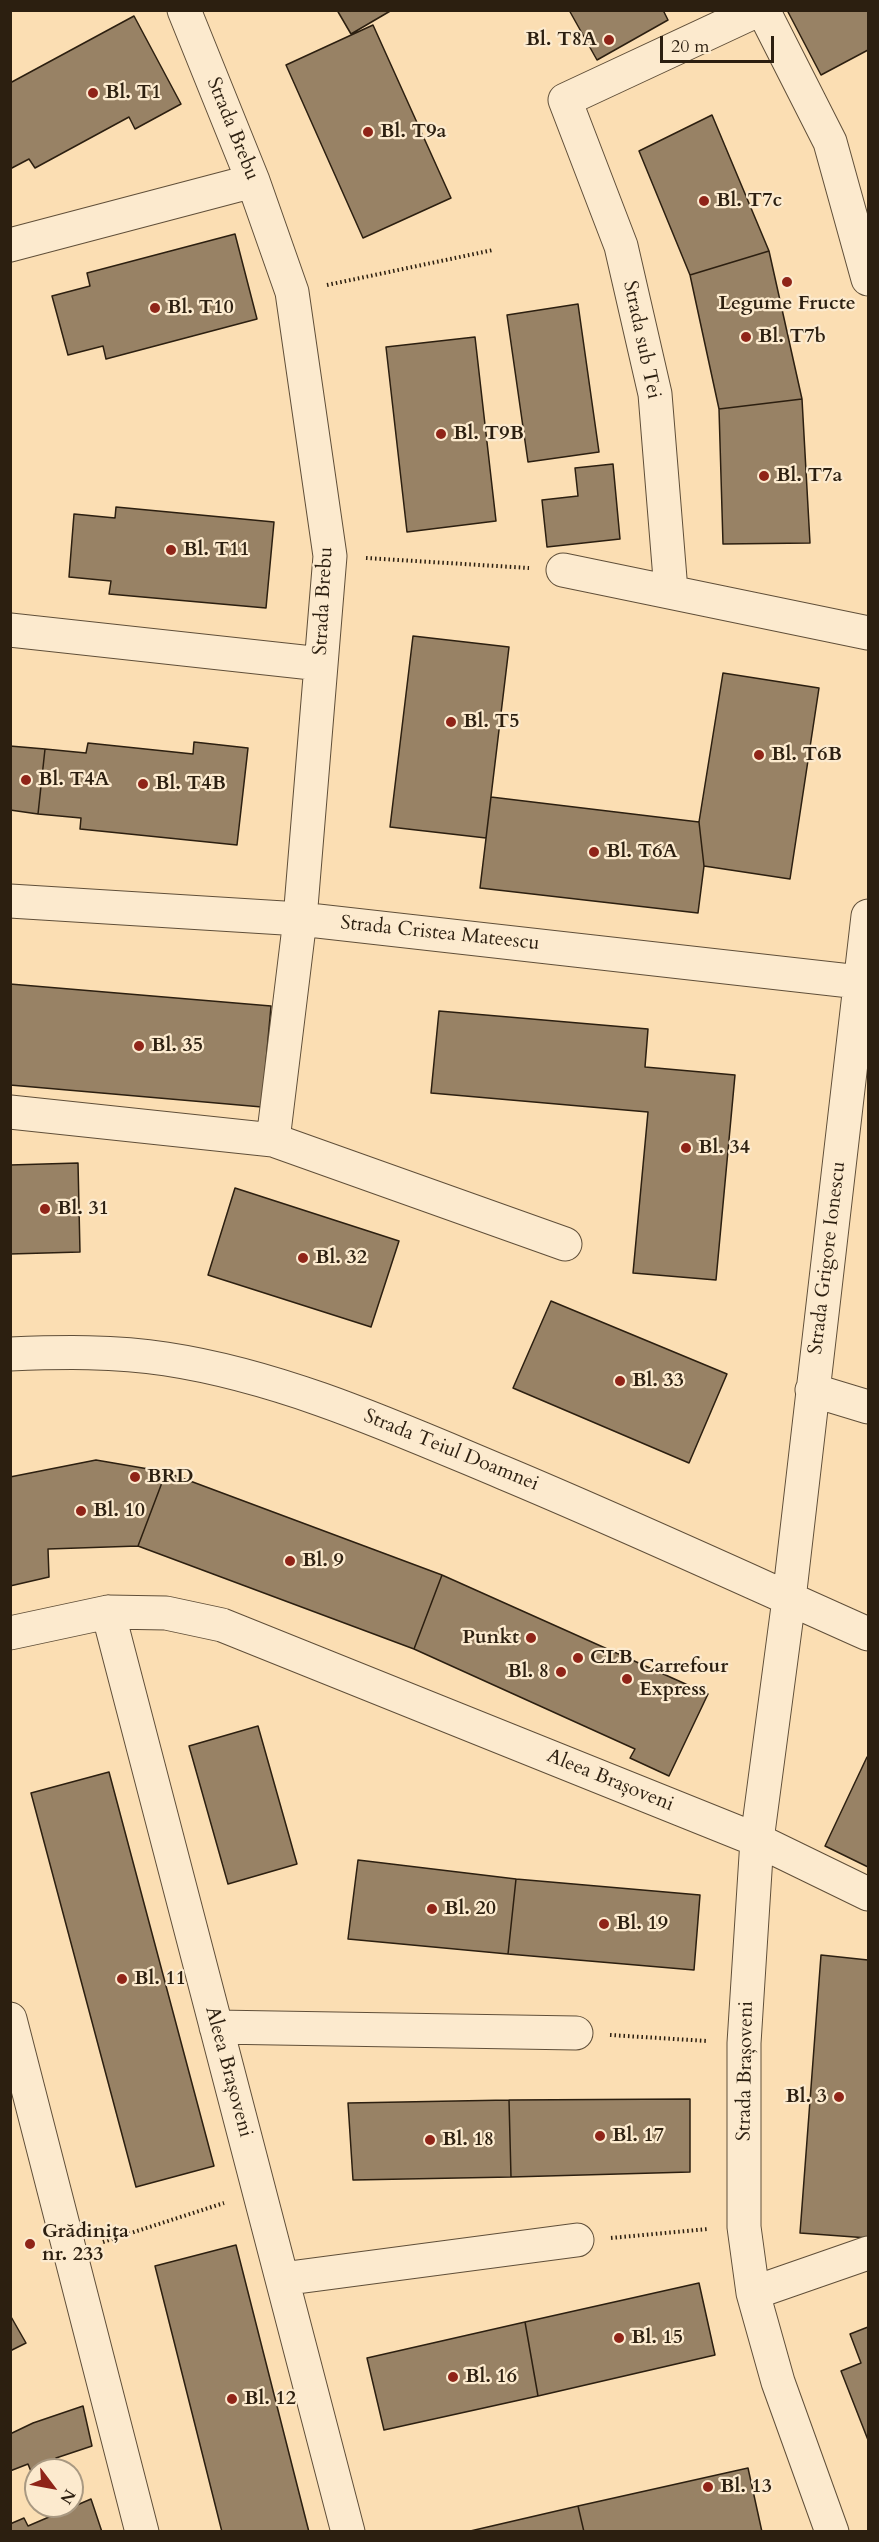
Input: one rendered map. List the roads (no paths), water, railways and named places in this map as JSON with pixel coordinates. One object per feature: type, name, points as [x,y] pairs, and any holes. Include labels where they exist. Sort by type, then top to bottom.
[{"type":"street","name":"Strada Brebu","points":[[184,10],[252,181],[292,292],[330,556],[300,919],[273,1140]]},
{"type":"street","name":"Strada sub Tei","points":[[672,591],[655,394],[621,246],[566,100],[758,10]]},
{"type":"street","points":[[763,10],[830,142],[868,279]]},
{"type":"street","points":[[10,245],[252,181]]},
{"type":"street","points":[[563,570],[868,633]]},
{"type":"street","points":[[10,630],[321,664]]},
{"type":"street","name":"Strada Cristea Mateescu","points":[[10,901],[300,919],[865,982]]},
{"type":"street","name":"Strada Grigore Ionescu","points":[[789,1599],[812,1390],[865,982],[868,916]]},
{"type":"street","points":[[10,1112],[273,1140],[565,1244]]},
{"type":"street","name":"Strada Teiul Doamnei","points":[[10,1354],[95,1352],[166,1359],[239,1374],[291,1389],[374,1418],[552,1493],[868,1634]]},
{"type":"street","points":[[812,1390],[868,1407]]},
{"type":"street","name":"Strada Brașoveni","points":[[789,1599],[757,1840],[744,2043],[744,2227],[753,2293],[778,2382],[832,2532]]},
{"type":"street","name":"Aleea Brașoveni","points":[[108,1612],[348,2532]]},
{"type":"street","name":"Aleea Brașoveni","points":[[10,1633],[108,1612],[166,1614],[222,1625],[757,1840],[868,1894]]},
{"type":"street","points":[[216,2027],[576,2033]]},
{"type":"street","points":[[12,2037],[142,2532]]},
{"type":"street","points":[[282,2279],[578,2240]]},
{"type":"street","points":[[753,2293],[868,2253]]},
{"type":"place","name":"Bl. T8A","points":[[609,40]]},
{"type":"place","name":"Bl. T1","points":[[93,93]]},
{"type":"place","name":"Bl. T9a","points":[[368,132]]},
{"type":"place","name":"Bl. T7c","points":[[704,201]]},
{"type":"place","name":"Legume Fructe","points":[[787,282]]},
{"type":"place","name":"Bl. T10","points":[[155,308]]},
{"type":"place","name":"Bl. T7b","points":[[746,337]]},
{"type":"place","name":"Bl. T9B","points":[[441,434]]},
{"type":"place","name":"Bl. T7a","points":[[764,476]]},
{"type":"place","name":"Bl. T11","points":[[171,550]]},
{"type":"place","name":"Bl. T5","points":[[451,722]]},
{"type":"place","name":"Bl. T6B","points":[[759,755]]},
{"type":"place","name":"Bl. T4A","points":[[26,780]]},
{"type":"place","name":"Bl. T4B","points":[[143,784]]},
{"type":"place","name":"Bl. T6A","points":[[594,852]]},
{"type":"place","name":"Bl. 35","points":[[139,1046]]},
{"type":"place","name":"Bl. 34","points":[[686,1148]]},
{"type":"place","name":"Bl. 31","points":[[45,1209]]},
{"type":"place","name":"Bl. 32","points":[[303,1258]]},
{"type":"place","name":"Bl. 33","points":[[620,1381]]},
{"type":"place","name":"BRD","points":[[135,1477]]},
{"type":"place","name":"Bl. 10","points":[[81,1511]]},
{"type":"place","name":"Bl. 9","points":[[290,1561]]},
{"type":"place","name":"Punkt","points":[[531,1638]]},
{"type":"place","name":"CLB","points":[[578,1658]]},
{"type":"place","name":"Bl. 8","points":[[561,1672]]},
{"type":"place","name":"Carrefour Express","points":[[627,1679]]},
{"type":"place","name":"Bl. 20","points":[[432,1909]]},
{"type":"place","name":"Bl. 19","points":[[604,1924]]},
{"type":"place","name":"Bl. 11","points":[[122,1979]]},
{"type":"place","name":"Bl. 3","points":[[839,2097]]},
{"type":"place","name":"Bl. 17","points":[[600,2136]]},
{"type":"place","name":"Bl. 18","points":[[430,2140]]},
{"type":"place","name":"Grădinița nr. 233","points":[[30,2244]]},
{"type":"place","name":"Bl. 15","points":[[619,2338]]},
{"type":"place","name":"Bl. 16","points":[[453,2377]]},
{"type":"place","name":"Bl. 12","points":[[232,2399]]},
{"type":"place","name":"Bl. 13","points":[[708,2487]]}]
